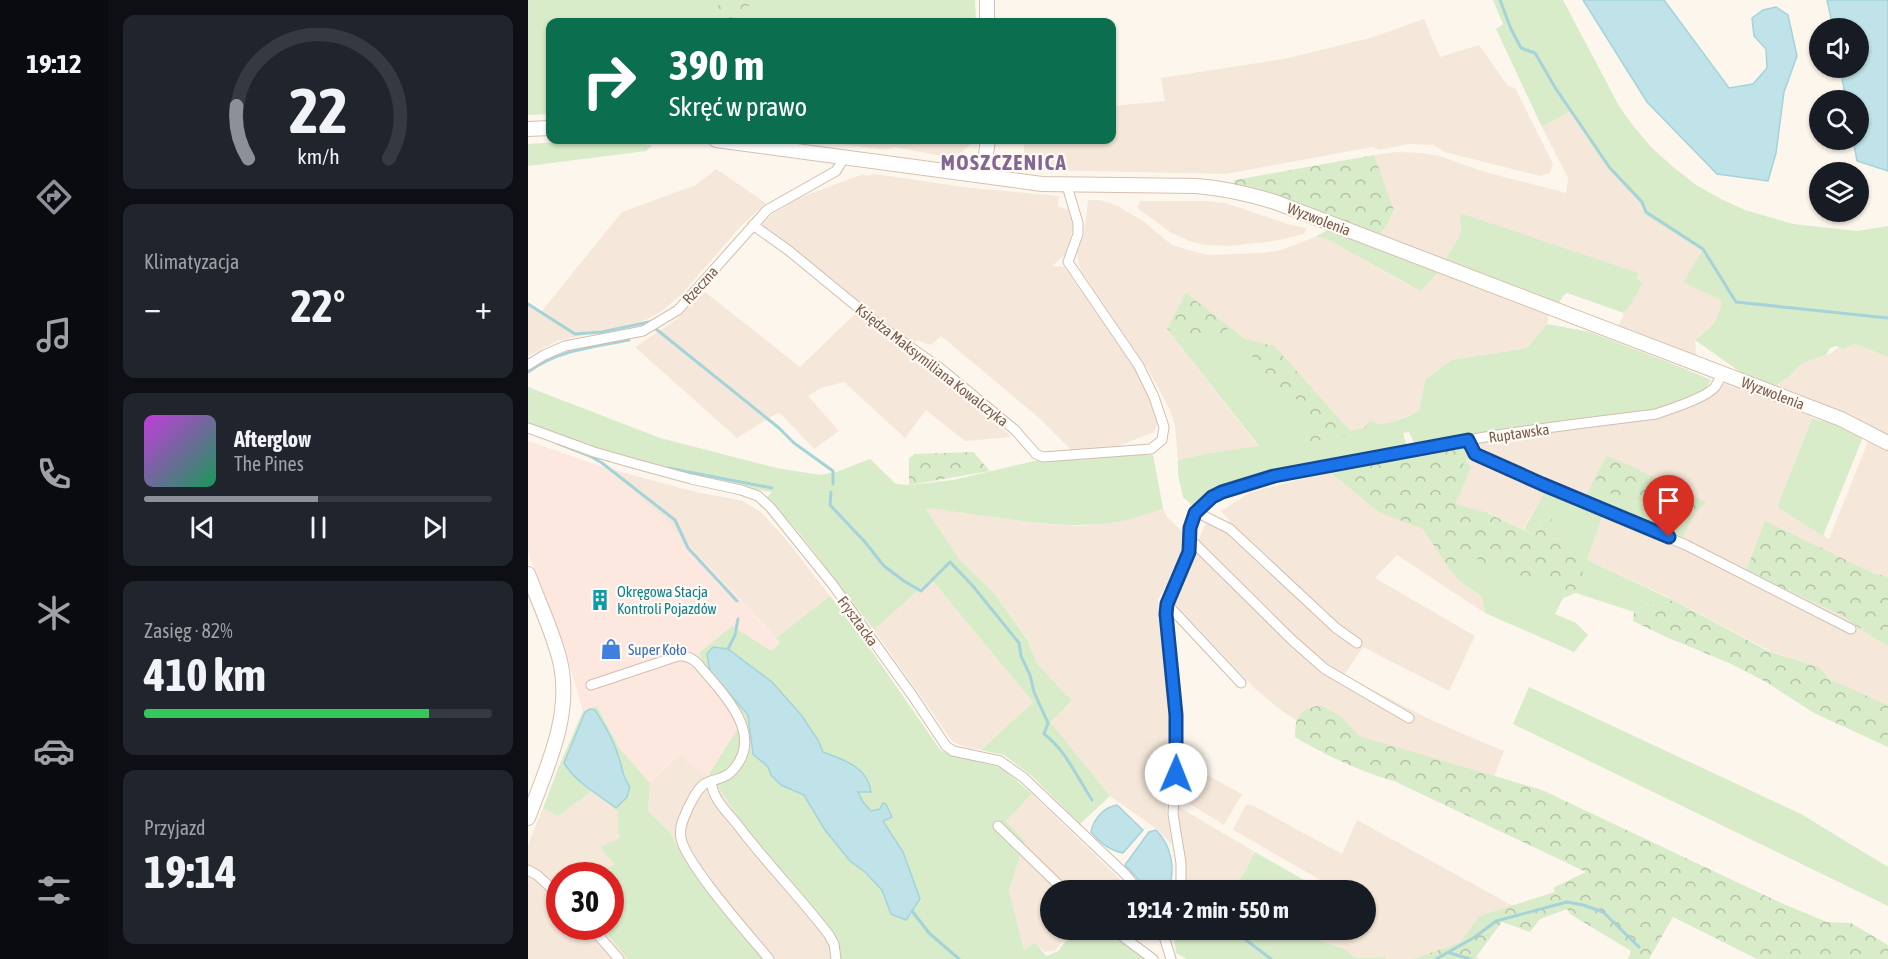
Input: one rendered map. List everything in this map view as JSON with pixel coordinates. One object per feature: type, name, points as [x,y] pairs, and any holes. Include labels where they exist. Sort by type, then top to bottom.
[{"type":"street","points":[[987,0],[987,18]]},
{"type":"street","points":[[528,129],[546,128]]},
{"type":"street","name":"Wyzwolenia","points":[[744,144],[1067,186],[1216,187],[1260,197],[1844,420],[1888,443]]},
{"type":"street","points":[[983,176],[987,144]]},
{"type":"street","name":"Rzeczna","points":[[528,365],[565,346],[643,331],[678,310],[767,210],[836,171],[844,158]]},
{"type":"street","name":"Księdza Maksymiliana Kowalczyka","points":[[753,225],[788,250],[883,328],[940,368],[1015,430],[1036,454],[1043,457],[1151,449],[1162,440],[1164,427],[1154,397],[1140,366],[1068,262],[1078,234],[1078,223],[1067,186]]},
{"type":"street","name":"Ruptawska","points":[[1197,512],[1212,497],[1222,492],[1264,479],[1321,466],[1468,440],[1656,414],[1712,390],[1721,373]]},
{"type":"street","name":"Frysztacka","points":[[528,428],[617,458],[758,496],[770,507],[833,585],[912,695],[945,746],[953,751],[1000,761],[1024,778],[1131,880]]},
{"type":"street","points":[[1468,440],[1475,454],[1686,545],[1851,629]]},
{"type":"street","points":[[1181,880],[1181,862],[1173,814],[1176,715],[1167,604],[1189,552],[1193,517],[1197,512],[1230,530],[1336,628],[1358,643]]},
{"type":"street","points":[[1190,539],[1324,669],[1409,718]]},
{"type":"street","points":[[528,574],[560,662],[564,693],[556,742],[528,818]]},
{"type":"street","points":[[1167,604],[1242,683]]},
{"type":"street","points":[[591,685],[678,656],[686,656],[694,659],[734,707],[742,725],[744,738],[742,753],[731,773],[700,787],[687,810],[680,831],[686,850],[709,884],[769,959]]},
{"type":"street","points":[[711,781],[714,793],[720,802],[772,868],[829,934],[834,944],[836,959]]},
{"type":"street","points":[[998,826],[1054,880]]},
{"type":"street","points":[[528,870],[546,883]]},
{"type":"street","points":[[603,940],[620,959]]},
{"type":"street","points":[[1127,940],[1153,959]]},
{"type":"street","points":[[1165,940],[1170,959]]},
{"type":"shaded area","points":[[1424,19],[1440,57],[1479,45],[1508,86],[1515,88],[1553,164],[1550,173],[1540,176],[1445,152],[1433,145],[1408,144],[1380,150],[1372,147],[1226,174],[1037,170],[1024,156],[1024,144],[1116,144],[1116,106],[1165,101],[1161,78],[1284,59],[1370,38]]},
{"type":"shaded area","points":[[1570,111],[1604,164],[1688,242],[1702,251],[1721,300],[1720,314],[1695,340],[1696,355],[1657,344],[1634,331],[1618,327],[1642,281],[1636,278],[1638,273],[1460,213],[1461,233],[1444,262],[1377,237],[1394,210],[1374,155],[1396,152],[1439,156],[1485,172],[1566,193],[1568,178],[1542,127]]},
{"type":"shaded area","points":[[843,144],[971,144],[962,152],[947,157],[894,147],[886,150]]},
{"type":"shaded area","points":[[716,169],[766,203],[741,226],[682,294],[662,311],[648,319],[557,341],[528,356],[528,304],[541,312],[622,212],[696,185]]},
{"type":"shaded area","points":[[863,174],[971,188],[1059,196],[1058,206],[1068,210],[1074,227],[1065,255],[1052,266],[1064,267],[1138,374],[1150,396],[1158,422],[1154,432],[1108,450],[1072,451],[1038,417],[941,336],[931,345],[917,340],[911,345],[763,227],[763,223],[773,214],[799,198]]},
{"type":"shaded area","points":[[1088,200],[1100,200],[1116,205],[1143,221],[1172,245],[1207,255],[1278,251],[1315,237],[1325,238],[1419,291],[1439,272],[1549,314],[1547,324],[1527,348],[1451,360],[1425,380],[1419,411],[1387,424],[1374,423],[1350,431],[1274,347],[1245,339],[1186,294],[1167,329],[1259,447],[1210,453],[1178,460],[1175,426],[1170,410],[1148,369],[1080,269],[1077,254],[1084,234]]},
{"type":"shaded area","points":[[1141,201],[1225,203],[1307,228],[1304,234],[1274,241],[1229,246],[1205,245],[1189,241],[1170,232],[1137,208]]},
{"type":"shaded area","points":[[705,292],[800,367],[856,313],[989,414],[1011,437],[965,441],[926,410],[905,438],[844,382],[821,388],[808,396],[839,431],[814,449],[779,412],[737,438],[635,347],[677,319]]},
{"type":"shaded area","points":[[1855,344],[1888,357],[1888,438],[1767,391],[1789,377],[1801,364],[1832,353],[1836,349]]},
{"type":"shaded area","points":[[1723,383],[1812,417],[1777,507],[1829,539],[1869,439],[1888,449],[1888,577],[1873,573],[1843,616],[1888,646],[1888,705],[1828,679],[1819,667],[1772,652],[1666,596],[1587,560],[1603,515],[1544,493],[1523,529],[1488,513],[1455,504],[1471,468],[1465,460],[1473,443],[1652,419],[1678,411],[1718,392]]},
{"type":"shaded area","points":[[528,441],[606,468],[663,518],[780,643],[771,651],[734,702],[745,717],[709,774],[690,765],[679,754],[650,783],[620,749],[598,707],[583,711],[565,650],[528,553]]},
{"type":"shaded area","points":[[606,468],[696,492],[743,501],[761,512],[788,542],[830,596],[776,638],[663,518]]},
{"type":"shaded area","points":[[1330,472],[1379,512],[1423,529],[1458,580],[1482,597],[1485,613],[1397,555],[1375,578],[1475,636],[1449,691],[1363,647],[1344,675],[1431,720],[1504,751],[1494,777],[1435,761],[1321,736],[1282,711],[1254,688],[1174,603],[1208,518],[1224,526],[1230,521],[1221,511],[1251,492]]},
{"type":"shaded area","points":[[924,507],[1043,524],[1083,526],[1135,518],[1163,508],[1167,517],[1185,534],[1186,540],[1178,565],[1158,599],[1169,695],[1169,771],[1165,801],[1172,845],[1158,830],[1110,796],[1049,722],[1072,702],[1038,665],[1027,638],[993,592],[960,560]]},
{"type":"shaded area","points":[[931,579],[1033,702],[981,750],[964,747],[952,741],[874,630]]},
{"type":"shaded area","points":[[680,754],[690,765],[709,774],[757,844],[835,936],[840,950],[840,959],[765,959],[676,844],[671,834],[648,811],[650,783]]},
{"type":"shaded area","points":[[1180,760],[1242,794],[1224,825],[1179,797]]},
{"type":"shaded area","points":[[592,791],[618,811],[620,838],[602,850],[613,862],[546,862],[546,940],[612,940],[628,959],[528,959],[528,845],[543,808],[558,816]]},
{"type":"shaded area","points":[[1032,794],[1121,880],[1040,880],[1040,940],[1066,940],[1055,950],[1045,952],[1035,942],[1024,952],[1009,890],[1025,841],[1006,821]]},
{"type":"shaded area","points":[[1246,804],[1254,806],[1342,854],[1357,820],[1513,906],[1479,916],[1459,943],[1414,959],[1355,958],[1345,949],[1318,940],[1376,940],[1376,880],[1320,880],[1233,830]]},
{"type":"shaded area","points":[[1177,806],[1255,852],[1240,880],[1185,880]]},
{"type":"green space","points":[[528,0],[975,0],[976,18],[546,18],[546,114],[528,115]]},
{"type":"green space","points":[[724,0],[761,0],[744,8],[737,18],[706,18]]},
{"type":"green space","points":[[1493,0],[1563,0],[1619,106],[1631,123],[1651,147],[1696,185],[1745,210],[1793,224],[1857,231],[1888,226],[1888,357],[1855,344],[1843,349],[1836,346],[1830,348],[1826,355],[1801,364],[1789,377],[1767,391],[1695,340],[1714,323],[1719,313],[1721,300],[1683,282],[1702,251],[1643,213],[1645,208],[1604,164],[1570,111],[1542,127],[1496,29],[1503,24]]},
{"type":"green space","points":[[528,144],[652,145],[646,151],[528,166]]},
{"type":"green space","points":[[1374,155],[1394,210],[1385,228],[1377,237],[1234,185],[1235,180]]},
{"type":"green space","points":[[1460,213],[1639,273],[1636,278],[1643,282],[1624,313],[1567,293],[1558,305],[1444,262],[1461,233]]},
{"type":"green space","points":[[1328,230],[1439,272],[1420,291],[1325,238],[1315,237]]},
{"type":"green space","points":[[1186,293],[1245,339],[1274,346],[1350,431],[1364,428],[1370,421],[1388,423],[1419,411],[1425,380],[1451,360],[1527,348],[1547,324],[1590,332],[1711,380],[1706,389],[1656,410],[1416,447],[1409,432],[1403,433],[1407,447],[1240,482],[1215,491],[1194,507],[1183,497],[1178,475],[1178,460],[1259,446],[1167,329]]},
{"type":"green space","points":[[1186,293],[1229,327],[1215,341],[1181,337],[1167,329]]},
{"type":"green space","points":[[1259,343],[1274,346],[1350,431],[1364,428],[1370,421],[1378,424],[1377,431],[1303,443],[1296,438],[1321,427],[1299,401],[1269,381],[1258,367],[1252,356]]},
{"type":"green space","points":[[528,387],[660,438],[777,468],[820,475],[836,472],[870,459],[896,484],[909,485],[953,480],[1043,459],[1153,455],[1163,508],[1139,517],[1092,525],[1068,525],[925,508],[960,560],[993,592],[1027,639],[1038,665],[1072,701],[1050,722],[1110,796],[1080,824],[1033,777],[1004,755],[981,750],[1033,702],[931,579],[874,630],[799,533],[767,497],[772,492],[679,473],[528,424]]},
{"type":"green space","points":[[1812,418],[1839,426],[1863,437],[1823,536],[1777,507]]},
{"type":"green space","points":[[1466,444],[1472,455],[1463,466],[1462,475],[1467,478],[1455,504],[1485,512],[1535,535],[1546,512],[1558,501],[1545,539],[1566,538],[1587,560],[1576,593],[1488,565],[1473,556],[1464,557],[1457,573],[1452,573],[1423,529],[1379,512],[1330,472]]},
{"type":"green space","points":[[1458,449],[1471,468],[1455,504],[1488,513],[1488,565],[1587,560],[1675,601],[1652,601],[1634,612],[1576,593],[1563,598],[1555,614],[1576,623],[1588,635],[1574,652],[1485,613],[1482,597],[1458,580],[1423,529],[1379,512],[1330,472]]},
{"type":"green space","points":[[973,452],[990,471],[909,485],[909,458],[915,454]]},
{"type":"green space","points":[[1607,456],[1633,467],[1664,510],[1660,513],[1644,503],[1597,488],[1596,475]]},
{"type":"green space","points":[[1633,467],[1651,476],[1678,513],[1694,514],[1682,539],[1586,497],[1596,475],[1597,487],[1660,513],[1664,509]]},
{"type":"green space","points":[[1651,476],[1706,502],[1694,514],[1678,513]]},
{"type":"green space","points":[[1544,493],[1603,515],[1587,560],[1566,538],[1545,539],[1541,522],[1535,535],[1524,529]]},
{"type":"green space","points":[[1765,521],[1873,573],[1888,577],[1888,646],[1843,616],[1746,571]]},
{"type":"green space","points":[[830,596],[855,627],[941,751],[1002,768],[1032,794],[1006,821],[1025,841],[1009,890],[1024,951],[1035,942],[1046,956],[1059,951],[1066,940],[1119,940],[1146,959],[840,959],[840,950],[835,936],[757,844],[709,774],[745,717],[706,668],[699,653],[732,626],[771,651],[780,643],[776,638]]},
{"type":"green space","points":[[1652,601],[1675,601],[1768,651],[1819,667],[1829,679],[1888,705],[1888,747],[1814,713],[1766,682],[1729,663],[1633,621],[1634,612]]},
{"type":"green space","points":[[1529,687],[1801,814],[1888,867],[1888,906],[1513,724]]},
{"type":"green space","points":[[1320,705],[1341,716],[1359,736],[1542,790],[1781,903],[1827,922],[1851,923],[1888,945],[1888,959],[1757,959],[1673,917],[1649,959],[1628,959],[1631,951],[1570,914],[1567,909],[1540,919],[1530,932],[1502,922],[1476,957],[1479,959],[1413,959],[1459,943],[1479,916],[1555,892],[1553,888],[1586,872],[1394,781],[1343,762],[1295,737],[1296,723],[1300,715],[1307,709]]},
{"type":"green space","points":[[597,706],[620,749],[650,783],[648,811],[671,834],[676,844],[765,959],[628,959],[612,940],[624,940],[624,862],[612,862],[602,850],[602,846],[620,838],[618,811],[592,791],[558,816],[543,808],[583,711]]},
{"type":"green space","points":[[1255,852],[1304,880],[1240,880]]},
{"type":"green space","points":[[1174,940],[1318,940],[1345,949],[1355,958],[1385,957],[1387,959],[1187,959],[1176,953]]},
{"type":"water","points":[[1583,0],[1664,0],[1729,88],[1753,84],[1767,68],[1766,49],[1754,36],[1752,18],[1763,10],[1776,7],[1788,15],[1797,56],[1784,92],[1776,153],[1768,181],[1717,174],[1647,102]]},
{"type":"water","points":[[1827,0],[1888,0],[1888,171],[1869,165],[1869,162],[1857,161],[1855,150],[1869,150],[1869,90],[1844,90],[1842,78],[1869,78],[1869,18],[1831,18]]},
{"type":"water","points":[[713,647],[728,649],[772,682],[802,716],[823,752],[860,770],[869,783],[871,792],[858,792],[871,811],[880,809],[883,803],[886,804],[892,817],[883,821],[903,852],[920,899],[906,920],[891,914],[882,890],[865,872],[850,861],[825,830],[804,795],[781,785],[771,775],[768,767],[753,754],[748,715],[710,671],[707,654]]},
{"type":"water","points":[[590,709],[595,710],[609,734],[630,787],[627,797],[616,808],[581,782],[564,763],[585,712]]},
{"type":"water","points":[[1117,805],[1143,830],[1123,853],[1105,845],[1091,832],[1100,814]]},
{"type":"water","points":[[1156,830],[1166,843],[1171,859],[1171,880],[1139,880],[1125,865],[1149,832]]},
{"type":"waterway","points":[[1500,0],[1521,48],[1535,53],[1556,89],[1610,168],[1642,202],[1646,212],[1703,249],[1736,302],[1888,318]]},
{"type":"waterway","points":[[528,304],[575,334],[602,332],[649,322]]},
{"type":"waterway","points":[[656,329],[779,428],[794,443],[833,471],[833,484]]},
{"type":"waterway","points":[[528,372],[564,354],[629,340]]},
{"type":"waterway","points":[[557,443],[602,463],[675,520],[688,548],[737,601]]},
{"type":"waterway","points":[[668,468],[772,488]]},
{"type":"waterway","points":[[831,492],[830,505],[884,566],[904,581],[921,591],[950,562],[972,585],[1019,643],[1021,656],[1030,675],[1034,692],[1048,723],[1044,734],[1065,756],[1092,800]]},
{"type":"waterway","points":[[728,649],[735,635],[738,619]]},
{"type":"waterway","points":[[1436,959],[1475,937],[1496,921],[1567,902],[1603,912],[1639,947]]},
{"type":"waterway","points":[[912,911],[929,933],[959,959]]},
{"type":"waterway","points":[[1246,940],[1271,959]]},
{"type":"waterway","points":[[1450,953],[1470,959]]},
{"type":"place","name":"Okręgowa Stacja Kontroli Pojazdów","points":[[600,600]]},
{"type":"place","name":"Super Koło","points":[[611,649]]},
{"type":"district","name":"MOSZCZENICA","points":[[1004,162]]},
{"type":"route","points":[[1176,774],[1176,715],[1166,608],[1189,552],[1193,517],[1212,497],[1222,492],[1292,472],[1468,440],[1475,454],[1669,537]]}]
